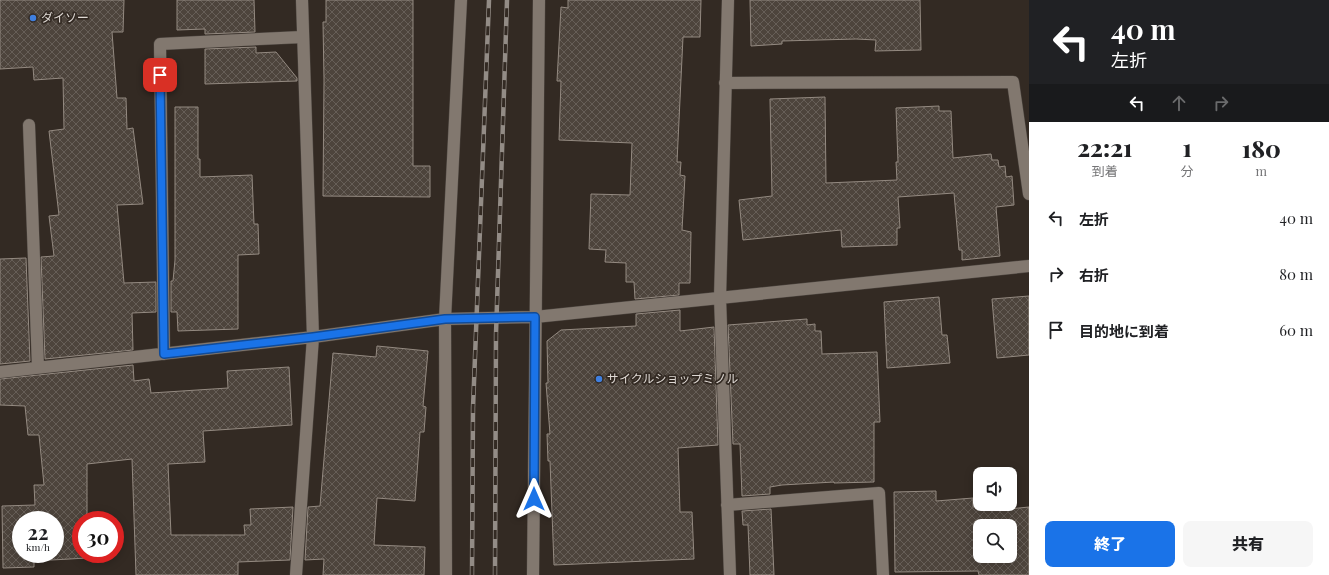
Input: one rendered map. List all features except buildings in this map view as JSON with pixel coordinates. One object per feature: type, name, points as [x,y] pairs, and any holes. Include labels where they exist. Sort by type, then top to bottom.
[{"type":"street","points":[[296,575],[313,337],[302,37],[302,0]]},
{"type":"street","points":[[446,575],[445,319],[461,0]]},
{"type":"street","points":[[533,575],[539,0]]},
{"type":"street","points":[[728,0],[720,298],[730,575]]},
{"type":"street","points":[[164,354],[160,44],[302,37]]},
{"type":"street","points":[[726,83],[1013,82],[1029,194]]},
{"type":"street","points":[[29,125],[38,368]]},
{"type":"street","points":[[0,372],[313,337],[445,319],[535,317],[1029,266]]},
{"type":"street","points":[[728,505],[879,493],[883,575]]},
{"type":"railway","points":[[472,575],[473,408],[489,0]]},
{"type":"railway","points":[[495,575],[496,334],[507,0]]},
{"type":"place","name":"ダイソー","points":[[33,18]]},
{"type":"place","name":"サイクルショップミノル","points":[[599,379]]},
{"type":"route","points":[[160,75],[164,354],[313,337],[445,319],[535,317],[534,499]]}]
